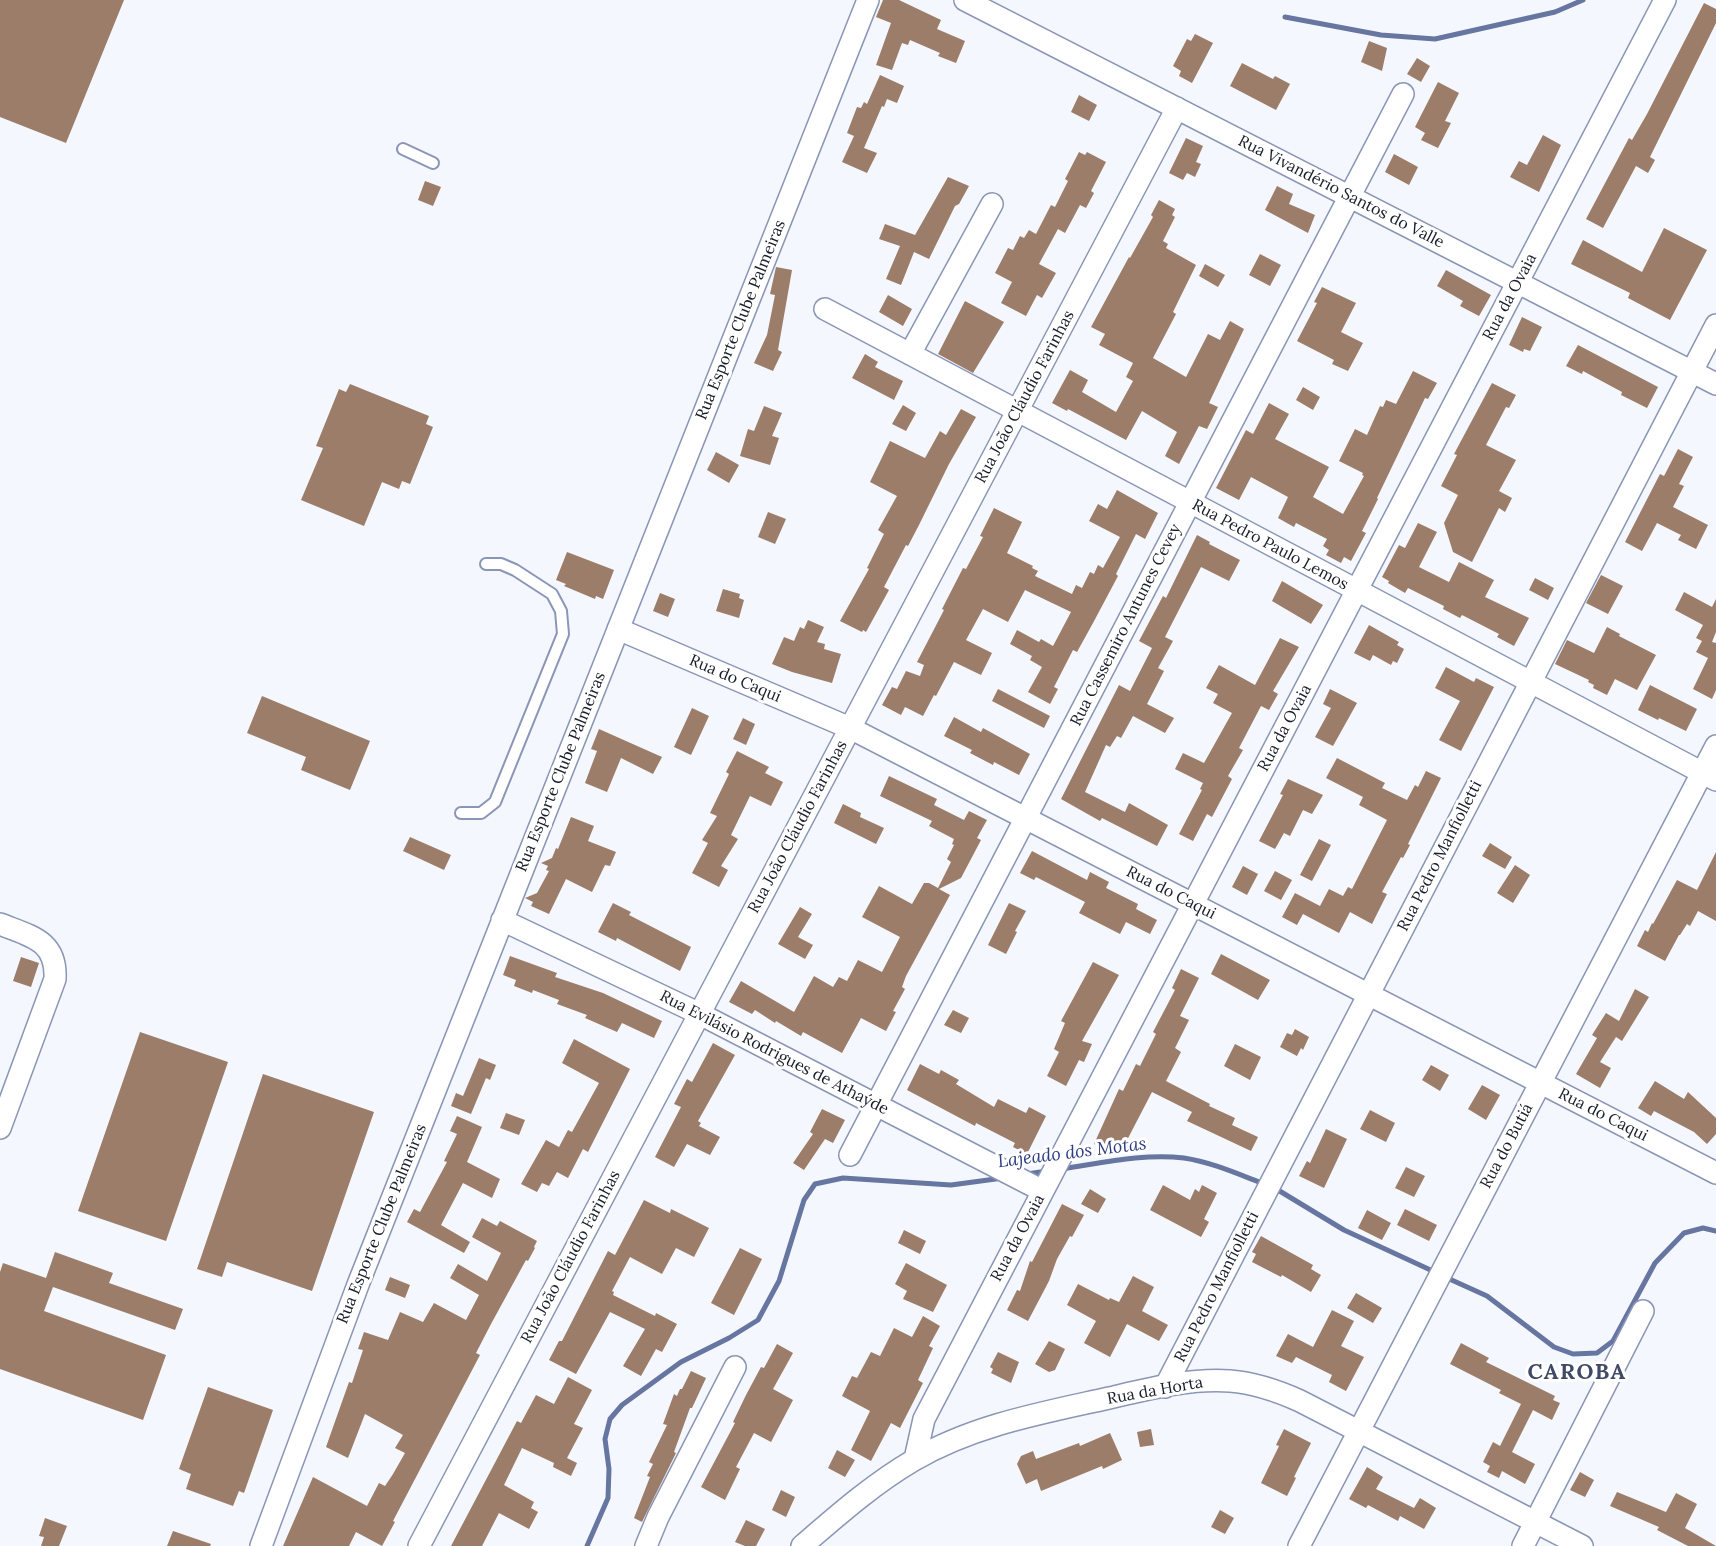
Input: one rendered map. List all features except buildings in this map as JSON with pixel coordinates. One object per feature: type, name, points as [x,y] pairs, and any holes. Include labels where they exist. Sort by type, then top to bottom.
[{"type":"street","name":"Rua Esporte Clube Palmeiras","points":[[261,1546],[338,1335],[868,0]]},
{"type":"street","name":"Rua Vivandério Santos do Valle","points":[[965,0],[1716,384]]},
{"type":"street","name":"Rua da Ovaia","points":[[915,1459],[924,1419],[1038,1186],[1059,1161],[1665,0]]},
{"type":"street","name":"Rua Cassemiro Antunes Cevey","points":[[850,1155],[1403,94]]},
{"type":"street","name":"Rua João Cláudio Farinhas","points":[[419,1546],[1177,108]]},
{"type":"street","points":[[910,354],[992,204]]},
{"type":"street","name":"Rua Pedro Paulo Lemos","points":[[825,309],[1709,776]]},
{"type":"street","name":"Rua Pedro Manfiolletti","points":[[1165,1387],[1716,325]]},
{"type":"street","name":"Rua do Caqui","points":[[618,628],[850,728],[1540,1083],[1716,1171]]},
{"type":"street","name":"Rua do Butiá","points":[[1299,1546],[1540,1083],[1709,776],[1716,746]]},
{"type":"street","name":"Rua Evilásio Rodrigues de Athaýde","points":[[502,920],[700,1014],[1006,1172],[1038,1186]]},
{"type":"street","points":[[0,924],[32,937],[45,946],[53,956],[56,966],[55,979],[0,1128]]},
{"type":"street","points":[[1523,1546],[1643,1311]]},
{"type":"street","points":[[646,1546],[658,1517],[735,1368]]},
{"type":"street","name":"Rua da Horta","points":[[802,1546],[857,1499],[915,1459],[957,1438],[993,1425],[1038,1413],[1201,1381],[1230,1381],[1257,1385],[1300,1401],[1582,1546]]},
{"type":"lane","points":[[403,149],[433,163]]},
{"type":"lane","points":[[461,813],[481,813],[495,802],[563,634],[561,611],[552,594],[515,570],[501,564],[486,564]]},
{"type":"waterway","points":[[1285,17],[1381,35],[1435,39],[1555,12],[1583,0]]},
{"type":"waterway","name":"Lajeado dos Motas","points":[[1062,1169],[1123,1159],[1184,1158],[1204,1162],[1264,1184]]},
{"type":"waterway","name":"Lajeado dos Motas","points":[[1027,1174],[1047,1171]]},
{"type":"waterway","name":"Lajeado dos Motas","points":[[587,1546],[608,1498],[609,1469],[605,1439],[610,1419],[622,1405],[681,1362],[729,1338],[758,1320],[779,1281],[804,1200],[815,1184],[843,1178],[951,1185],[1003,1178]]},
{"type":"waterway","name":"Lajeado dos Motas","points":[[1273,1187],[1344,1230],[1437,1273]]},
{"type":"waterway","name":"Lajeado dos Motas","points":[[1445,1277],[1487,1296],[1554,1347],[1573,1354],[1597,1353],[1613,1341],[1655,1263],[1684,1233],[1703,1228],[1716,1231]]},
{"type":"district","name":"CAROBA","points":[[1577,1373]]}]
